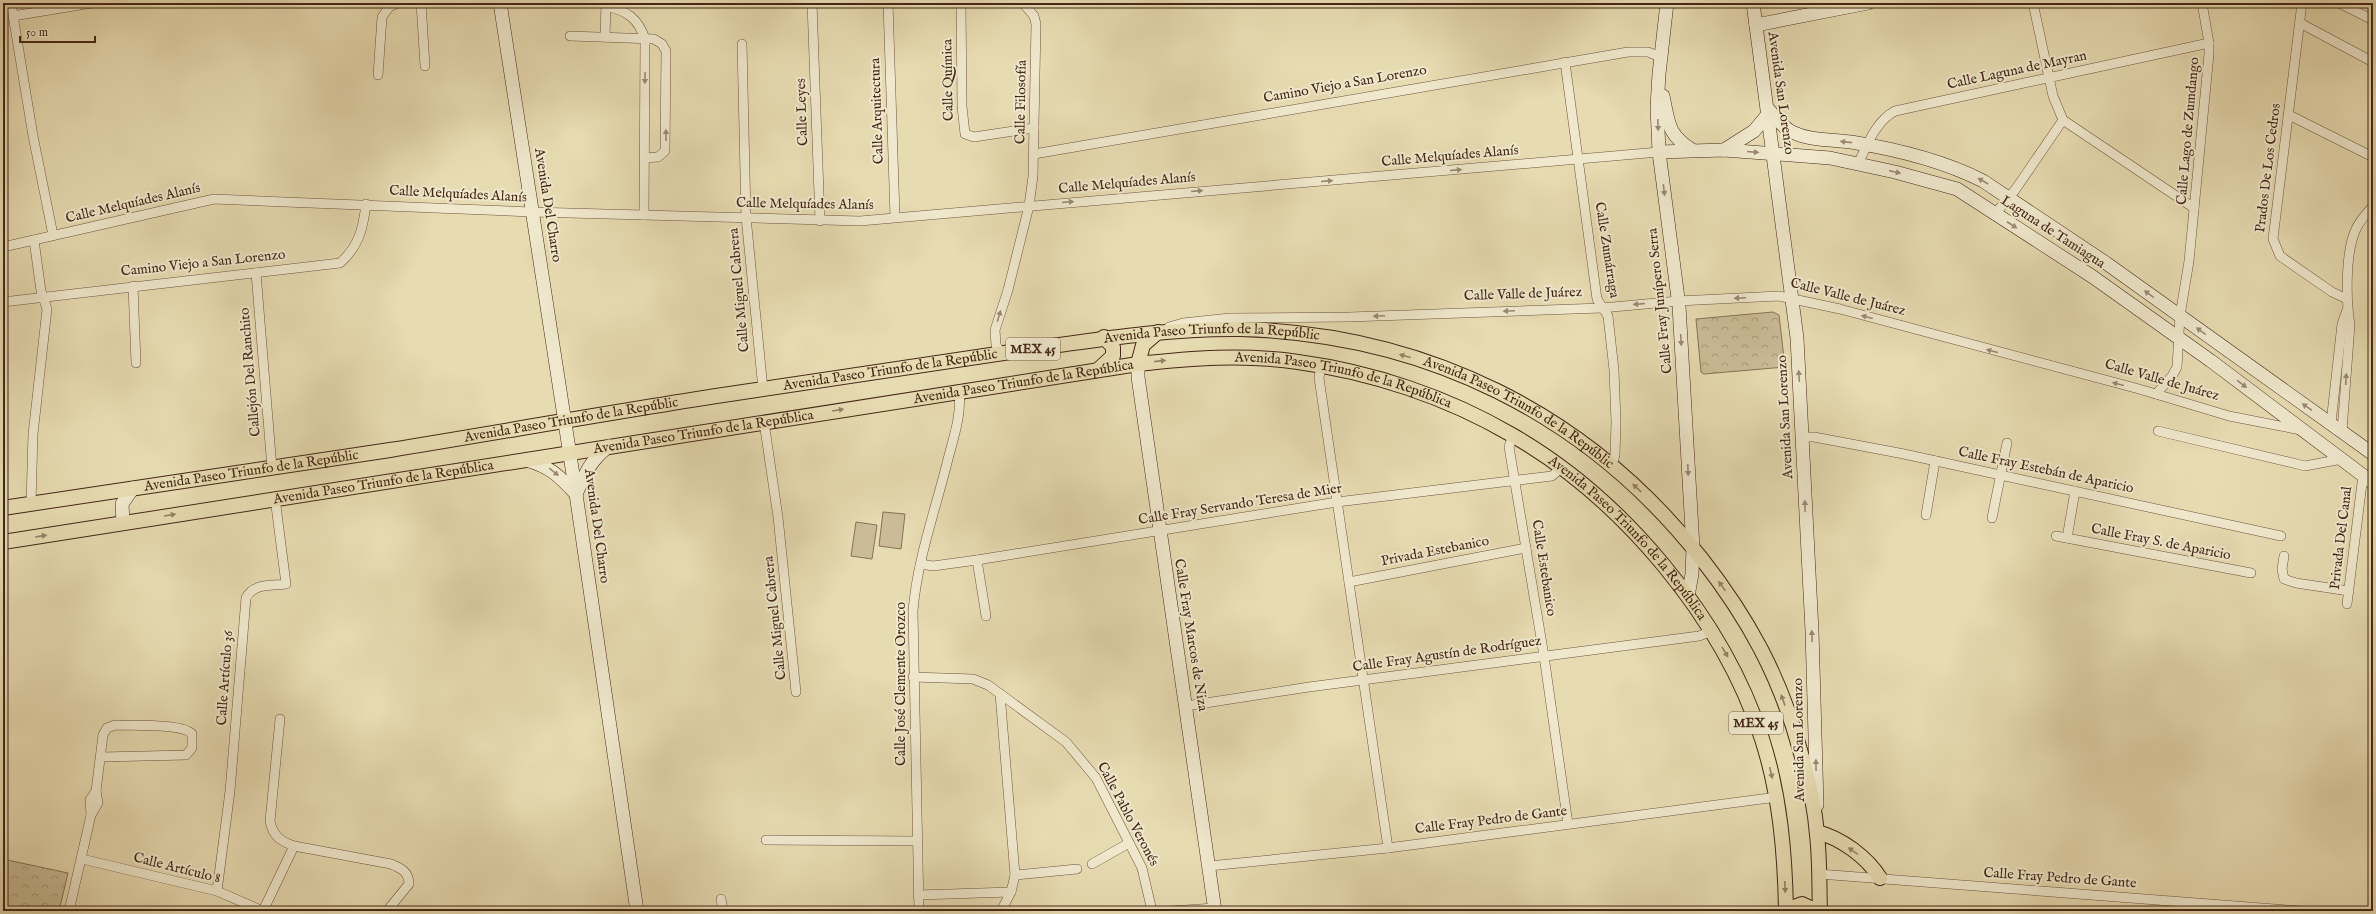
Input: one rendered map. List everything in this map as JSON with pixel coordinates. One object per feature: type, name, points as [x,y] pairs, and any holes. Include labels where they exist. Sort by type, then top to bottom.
[{"type":"main road","name":"Avenida Del Charro","points":[[500,3],[576,494],[637,911]]},
{"type":"main road","name":"Calle Fray Junípero Serra","points":[[1667,3],[1657,107],[1659,152],[1678,301],[1693,548],[1692,574],[1688,596]]},
{"type":"main road","name":"Avenida San Lorenzo","points":[[1753,3],[1792,298],[1803,437],[1812,638],[1817,832]]},
{"type":"main road","points":[[1756,25],[1868,3]]},
{"type":"main road","points":[[1659,74],[1672,133],[1677,141],[1692,150]]},
{"type":"main road","points":[[1724,150],[1754,131],[1768,111]]},
{"type":"main road","name":"Laguna de Tamiagua","points":[[1768,111],[1790,131],[1804,137],[1852,142],[1934,161],[1964,171],[2009,197],[2371,452]]},
{"type":"main road","name":"Laguna de Tamiagua","points":[[1659,152],[1724,150],[1830,158],[1896,172],[1957,189],[1972,197],[1995,214],[2093,277],[2180,338],[2368,479]]},
{"type":"main road","name":"Avenida Paseo Triunfo de la Repúblic","points":[[3,508],[272,468],[564,420],[1104,338],[1205,329],[1281,332],[1350,342],[1418,359],[1469,377],[1538,411],[1574,435],[1612,465],[1654,504],[1693,548],[1744,616],[1774,676],[1799,744],[1817,832]]},
{"type":"main road","points":[[1138,364],[1143,345],[1159,332]]},
{"type":"main road","points":[[1098,369],[1113,356],[1113,347],[1104,338]]},
{"type":"main road","name":"Avenida Paseo Triunfo de la República","points":[[3,542],[1098,369],[1221,357],[1258,358],[1321,365],[1388,382],[1432,397],[1476,416],[1513,435],[1561,468],[1636,535],[1688,596],[1712,631],[1744,692],[1762,738],[1777,797],[1784,864],[1786,910]]},
{"type":"main road","name":"Calle Fray Marcos de Niza","points":[[1138,364],[1138,377],[1215,910]]},
{"type":"main road","points":[[525,459],[544,465],[554,472],[576,494],[588,465],[596,456],[609,446]]},
{"type":"main road","points":[[123,522],[122,504],[133,488]]},
{"type":"main road","points":[[1817,832],[1835,838],[1860,855],[1871,864],[1880,878]]},
{"type":"main road","name":"MEX 45","points":[[1817,832],[1820,911]]},
{"type":"main road","points":[[1786,910],[1792,906],[1802,904],[1817,911]]},
{"type":"street","points":[[11,3],[33,136],[53,235]]},
{"type":"street","points":[[13,16],[92,3]]},
{"type":"street","points":[[378,75],[382,17],[389,7],[398,3]]},
{"type":"street","points":[[421,3],[425,66]]},
{"type":"street","name":"Calle Leyes","points":[[812,3],[820,221]]},
{"type":"street","name":"Calle Arquitectura","points":[[888,3],[895,217]]},
{"type":"street","name":"Calle Química","points":[[961,3],[962,106],[965,134],[974,137],[1034,128]]},
{"type":"street","name":"Calle Filosofía","points":[[1023,3],[1034,16],[1036,24],[1034,154],[1029,206]]},
{"type":"street","points":[[2033,3],[2053,96],[2063,120],[2194,208]]},
{"type":"street","name":"Calle Lago de Zumdango","points":[[2156,394],[2172,376],[2177,367],[2180,338],[2180,316],[2189,261],[2209,43],[2202,3]]},
{"type":"street","name":"Prados De Los Cedros","points":[[2302,3],[2274,233],[2275,245],[2280,256],[2286,261],[2347,304]]},
{"type":"street","points":[[2339,3],[2373,20]]},
{"type":"street","points":[[605,37],[606,5],[630,14],[639,24],[645,39],[644,215]]},
{"type":"street","points":[[2300,23],[2373,62]]},
{"type":"street","points":[[570,36],[645,39],[659,42],[666,51],[665,151],[661,156],[644,158]]},
{"type":"street","name":"Calle Laguna de Mayran","points":[[1858,164],[1866,146],[1882,121],[1896,111],[2209,43]]},
{"type":"street","name":"Calle Miguel Cabrera","points":[[742,44],[746,217],[764,389]]},
{"type":"street","name":"Camino Viejo a San Lorenzo","points":[[1034,154],[1628,52],[1648,52],[1661,57]]},
{"type":"street","name":"Calle Zumárraga","points":[[1565,62],[1597,299],[1609,321],[1614,370],[1616,422],[1615,455],[1612,465]]},
{"type":"street","points":[[2289,116],[2373,157]]},
{"type":"street","points":[[1995,214],[2009,197],[2063,120]]},
{"type":"street","name":"Calle Melquíades Alanís","points":[[3,247],[214,200],[366,204],[532,212],[746,217],[820,221],[860,220],[1659,152]]},
{"type":"street","name":"Camino Viejo a San Lorenzo","points":[[3,302],[340,262],[356,246],[363,225],[366,204]]},
{"type":"street","points":[[1001,353],[996,345],[995,330],[1008,290],[1029,206]]},
{"type":"street","points":[[2331,423],[2342,324],[2347,304],[2353,239],[2356,229],[2373,206]]},
{"type":"street","points":[[31,503],[33,434],[47,308],[43,298],[34,240]]},
{"type":"street","name":"Callejón Del Ranchito","points":[[256,273],[272,468]]},
{"type":"street","points":[[133,286],[136,363]]},
{"type":"street","name":"Calle Valle de Juárez","points":[[1159,332],[1183,323],[1230,318],[1349,317],[1602,308],[1678,301],[1775,296],[1792,298],[2156,394],[2229,416],[2304,431]]},
{"type":"street","points":[[2342,431],[2350,325],[2347,304]]},
{"type":"street","points":[[1321,365],[1319,378],[1388,848]]},
{"type":"street","name":"Calle José Clemente Orozco","points":[[918,911],[913,611],[921,564],[956,430],[961,404],[960,391]]},
{"type":"street","name":"Calle Miguel Cabrera","points":[[764,422],[778,518],[796,692]]},
{"type":"street","points":[[2158,431],[2305,466],[2342,459]]},
{"type":"street","name":"Calle Estebanico","points":[[1513,435],[1509,446],[1544,656],[1568,824]]},
{"type":"street","name":"Calle Fray Estebán de Aparicio","points":[[1803,437],[1814,437],[1935,461],[2281,536]]},
{"type":"street","points":[[1992,518],[2007,443]]},
{"type":"street","points":[[1926,515],[1935,461]]},
{"type":"street","name":"Calle Fray Servando Teresa de Mier","points":[[921,564],[934,566],[977,560],[1337,502],[1552,476],[1561,468]]},
{"type":"street","name":"Privada Del Canal","points":[[2347,604],[2368,479]]},
{"type":"street","points":[[2067,538],[2075,491]]},
{"type":"street","name":"Calle Artículo 36","points":[[217,891],[230,792],[246,598],[256,587],[286,584],[275,498]]},
{"type":"street","name":"Calle Fray S. de Aparicio","points":[[2056,536],[2251,573]]},
{"type":"street","name":"Privada Estebanico","points":[[1350,582],[1526,548]]},
{"type":"street","points":[[2284,556],[2282,574],[2288,581],[2349,591]]},
{"type":"street","points":[[977,560],[986,616]]},
{"type":"street","name":"Calle Fray Agustín de Rodríguez","points":[[1186,706],[1363,680],[1699,636],[1712,631]]},
{"type":"street","name":"Calle Pablo Veronés","points":[[913,677],[973,679],[988,685],[1066,742],[1081,758],[1096,778],[1142,868],[1152,911]]},
{"type":"street","points":[[1000,694],[1015,875],[1010,892],[1001,911]]},
{"type":"street","points":[[280,718],[270,821],[278,838],[294,846],[391,864],[407,873],[409,884],[387,911]]},
{"type":"street","points":[[69,911],[91,815],[90,800],[96,791],[102,756],[103,735],[107,728],[115,725],[178,728],[190,731],[192,734],[193,745],[191,751],[186,755],[102,756]]},
{"type":"street","name":"Calle Fray Pedro de Gante","points":[[1209,866],[1388,848],[1777,797]]},
{"type":"street","points":[[766,840],[916,841]]},
{"type":"street","points":[[1092,864],[1129,843]]},
{"type":"street","points":[[263,911],[294,846]]},
{"type":"street","name":"Calle Artículo 8","points":[[82,859],[217,891],[263,911]]},
{"type":"street","points":[[1015,875],[1077,869]]},
{"type":"street","name":"Calle Fray Pedro de Gante","points":[[1819,874],[2300,911]]},
{"type":"street","points":[[918,895],[1010,892]]},
{"type":"street","points":[[721,899],[722,911]]},
{"type":"street","points":[[1170,911],[1215,910]]},
{"type":"green space","points":[[1773,312],[1779,315],[1785,367],[1704,374],[1701,372],[1696,319]]},
{"type":"green space","points":[[883,512],[905,514],[901,549],[879,546]]},
{"type":"green space","points":[[856,522],[877,525],[872,559],[851,556]]},
{"type":"green space","points":[[7,860],[68,873],[59,911],[3,911],[3,861]]}]
